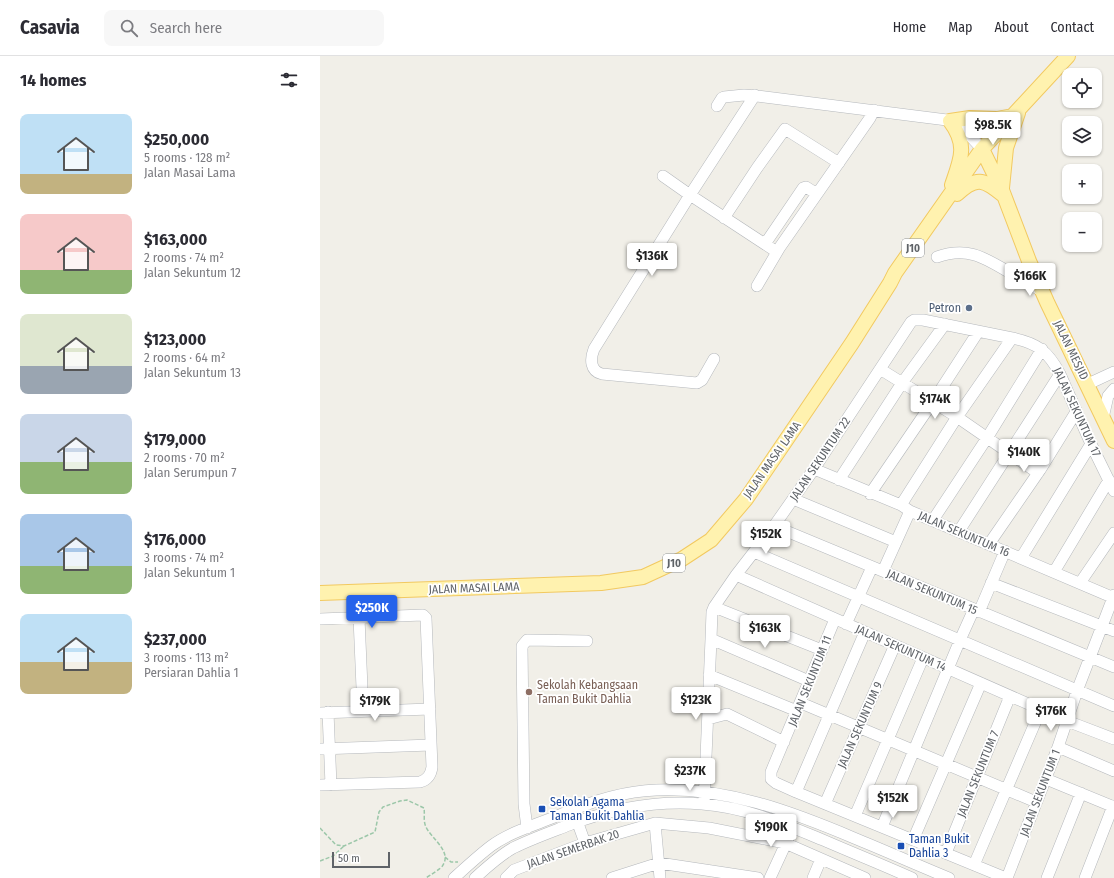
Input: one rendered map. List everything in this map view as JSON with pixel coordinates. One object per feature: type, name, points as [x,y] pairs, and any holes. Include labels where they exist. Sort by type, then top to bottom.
[{"type":"main road","name":"JALAN MASAI LAMA","points":[[320,593],[601,583],[643,577],[682,559],[711,540],[746,499],[852,343],[895,273],[982,149],[1068,56]]},
{"type":"main road","points":[[947,200],[962,153],[959,133],[950,121],[970,118],[997,119],[1016,112]]},
{"type":"main road","points":[[1003,193],[1006,148],[1016,112]]},
{"type":"main road","name":"JALAN MESJID","points":[[982,149],[1003,193],[1042,291],[1088,384],[1114,441]]},
{"type":"main road","points":[[938,213],[971,182],[984,182],[1003,193]]},
{"type":"street","points":[[717,106],[724,97],[735,95],[755,95],[950,121],[961,126],[982,149]]},
{"type":"street","points":[[714,359],[702,380],[697,383],[602,374],[594,369],[592,362],[594,349],[690,195],[755,95]]},
{"type":"street","points":[[757,286],[777,252],[870,118],[874,110]]},
{"type":"street","points":[[724,218],[785,129],[839,163]]},
{"type":"street","points":[[663,176],[777,252]]},
{"type":"street","points":[[765,244],[803,188],[806,187],[817,194]]},
{"type":"street","points":[[937,257],[948,253],[978,256],[994,263],[1042,291]]},
{"type":"street","name":"JALAN SEKUNTUM 17","points":[[912,321],[923,320],[1012,338],[1025,341],[1042,349],[1056,366],[1076,412],[1114,491]]},
{"type":"street","name":"JALAN SEKUNTUM 22","points":[[704,804],[712,612],[714,607],[814,470],[907,326],[912,321]]},
{"type":"street","points":[[839,480],[902,383],[945,324]]},
{"type":"street","points":[[870,494],[978,332]]},
{"type":"street","points":[[883,572],[896,542],[906,508],[957,417],[1012,338]]},
{"type":"street","points":[[933,520],[987,438],[1042,349]]},
{"type":"street","points":[[880,369],[932,403],[957,417],[1038,473]]},
{"type":"street","points":[[1088,384],[1114,372]]},
{"type":"street","points":[[959,532],[1060,374]]},
{"type":"street","points":[[1103,418],[1108,396],[1114,389]]},
{"type":"street","points":[[989,544],[1038,473],[1076,412]]},
{"type":"street","points":[[1021,558],[1091,444]]},
{"type":"street","name":"JALAN SEKUNTUM 16","points":[[814,470],[1114,596]]},
{"type":"street","points":[[1054,572],[1109,480]]},
{"type":"street","points":[[793,498],[896,542]]},
{"type":"street","name":"JALAN SEKUNTUM 15","points":[[774,526],[1114,667]]},
{"type":"street","points":[[1080,583],[1114,533]]},
{"type":"street","points":[[882,827],[960,640],[991,583],[1005,551]]},
{"type":"street","points":[[754,552],[1114,706]]},
{"type":"street","points":[[846,624],[872,567]]},
{"type":"street","name":"JALAN SEKUNTUM 14","points":[[736,576],[1067,721],[1114,739]]},
{"type":"street","points":[[991,583],[1114,631]]},
{"type":"street","name":"JALAN SEKUNTUM 1","points":[[1006,878],[1046,779],[1077,691],[1114,596]]},
{"type":"street","points":[[714,607],[822,650]]},
{"type":"street","points":[[320,619],[423,615],[426,618],[430,709],[432,770],[428,778],[423,781],[325,785],[324,712],[430,709]]},
{"type":"street","points":[[359,618],[363,711]]},
{"type":"street","name":"JALAN SEKUNTUM 11","points":[[796,792],[773,781],[771,776],[835,619]]},
{"type":"street","points":[[865,632],[796,792],[1006,878]]},
{"type":"street","points":[[711,639],[810,681]]},
{"type":"street","points":[[527,828],[524,804],[522,646],[527,640],[587,641]]},
{"type":"street","name":"JALAN SEKUNTUM 9","points":[[825,804],[895,646]]},
{"type":"street","points":[[855,816],[923,658]]},
{"type":"street","points":[[709,675],[799,707],[829,715],[1036,802]]},
{"type":"street","points":[[913,840],[981,683]]},
{"type":"street","name":"JALAN SEKUNTUM 7","points":[[946,853],[1010,696]]},
{"type":"street","points":[[974,865],[1041,709]]},
{"type":"street","name":"JALAN SEKUNTUM 11","points":[[708,719],[726,714],[784,742]]},
{"type":"street","points":[[325,749],[431,745]]},
{"type":"street","points":[[1058,747],[1114,771]]},
{"type":"street","points":[[1046,779],[1114,806],[1085,878]]},
{"type":"street","points":[[454,878],[492,846],[527,828],[594,801],[654,790],[705,791],[730,795],[764,804],[808,818],[949,878]]},
{"type":"street","points":[[1048,878],[1081,793]]},
{"type":"street","points":[[475,878],[499,857],[514,848],[578,822],[602,814],[644,806],[676,803],[704,804],[763,816],[912,878]]},
{"type":"street","points":[[573,809],[585,843]]},
{"type":"street","points":[[655,822],[660,878]]},
{"type":"street","name":"JALAN SEMERBAK 20","points":[[506,878],[585,843],[655,822],[709,828],[785,843],[859,877]]},
{"type":"street","points":[[770,878],[793,828]]},
{"type":"street","points":[[813,878],[821,859]]},
{"type":"street","points":[[612,878],[659,863],[758,878]]},
{"type":"path","points":[[320,860],[332,856],[344,846],[375,832],[378,812],[383,807],[407,800],[424,808],[426,814],[425,826],[444,851],[445,857],[443,864],[426,878]]},
{"type":"path","points":[[320,828],[336,845],[344,846]]},
{"type":"place","name":"Petron","points":[[969,308]]},
{"type":"place","name":"Sekolah Kebangsaan Taman Bukit Dahlia","points":[[529,692]]},
{"type":"place","name":"Sekolah Agama Taman Bukit Dahlia","points":[[542,809]]},
{"type":"place","name":"Taman Bukit Dahlia 3","points":[[901,846]]}]
